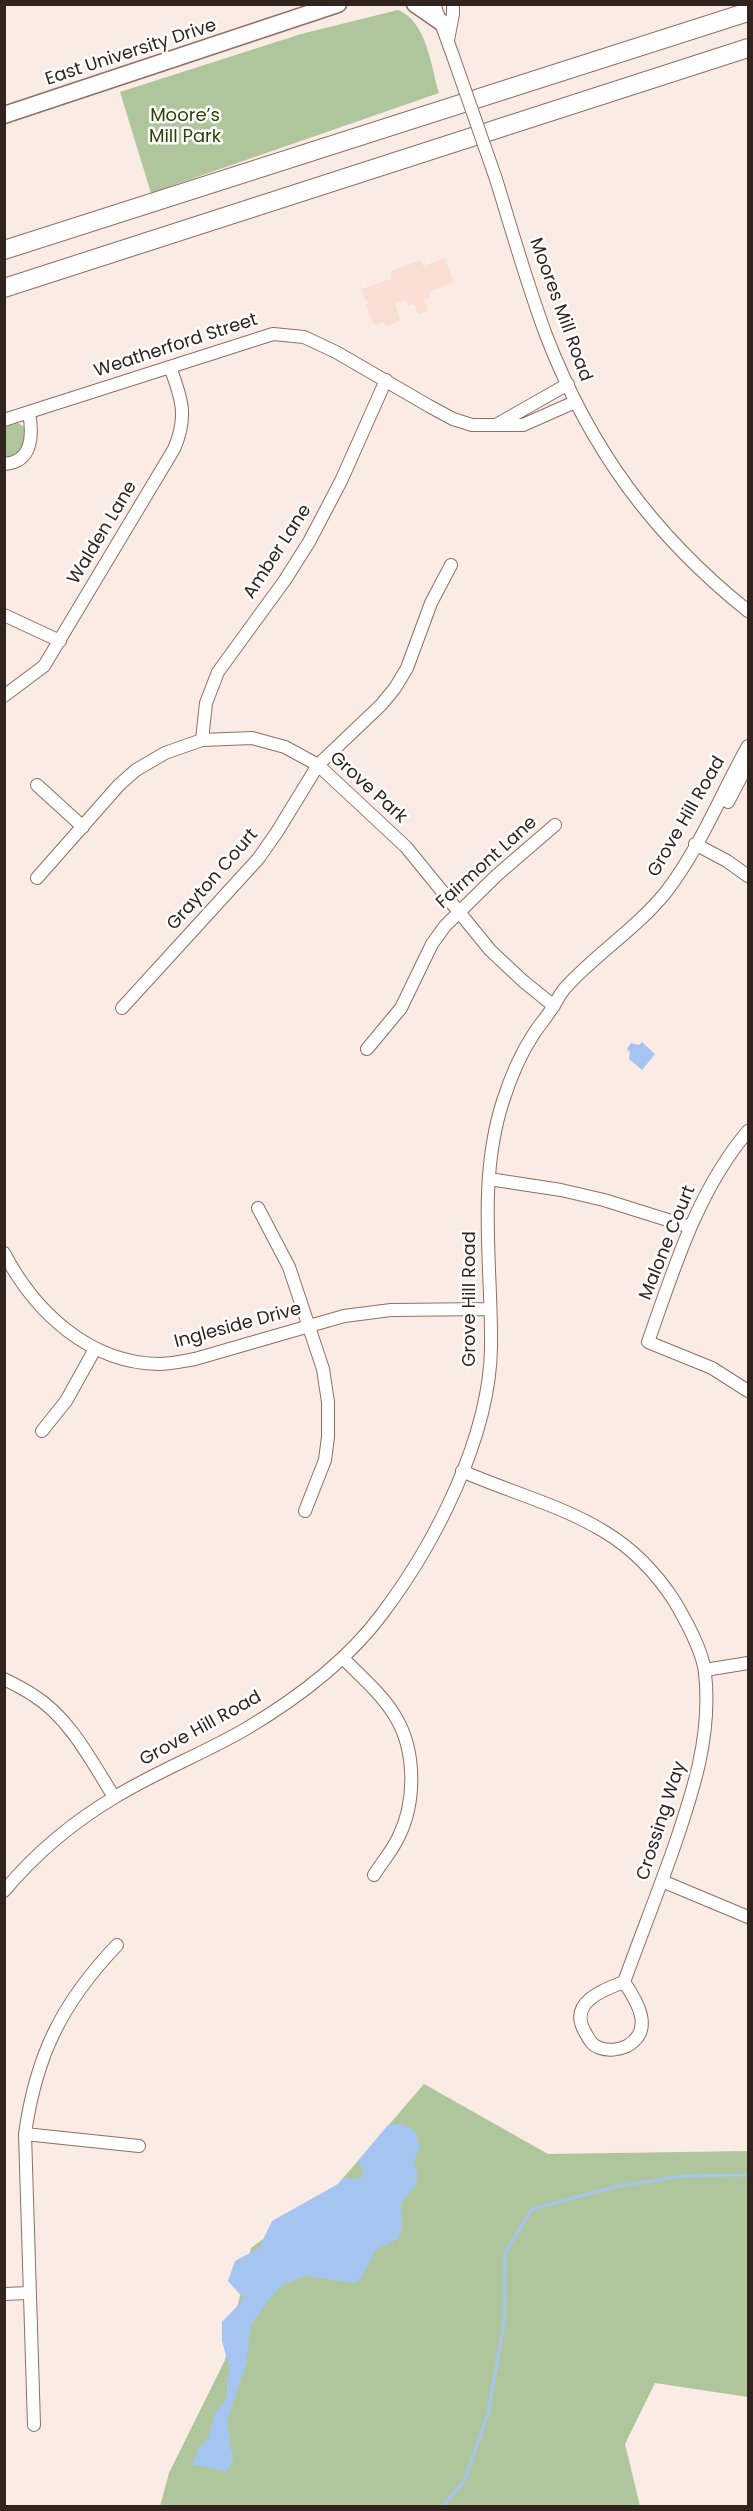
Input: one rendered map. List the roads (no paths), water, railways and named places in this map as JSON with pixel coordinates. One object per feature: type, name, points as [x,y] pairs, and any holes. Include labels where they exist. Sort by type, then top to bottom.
[{"type":"highway","points":[[4,250],[748,12]]},
{"type":"highway","points":[[4,288],[748,48]]},
{"type":"main road","name":"East University Drive","points":[[4,114],[338,4]]},
{"type":"main road","points":[[415,4],[441,22]]},
{"type":"street","name":"Moores Mill Road","points":[[434,4],[496,179],[541,321],[575,402],[605,456],[638,503],[686,556],[748,611]]},
{"type":"street","points":[[448,41],[453,4]]},
{"type":"street","name":"Weatherford Street","points":[[4,420],[273,334],[304,337],[336,352],[453,418],[472,425],[523,425],[575,402]]},
{"type":"street","name":"Walden Lane","points":[[4,696],[44,666],[177,442],[183,420],[183,405],[170,367]]},
{"type":"street","name":"Amber Lane","points":[[202,740],[206,703],[218,672],[285,580],[309,542],[341,481],[386,380]]},
{"type":"street","points":[[495,426],[568,384]]},
{"type":"street","points":[[4,465],[12,464],[23,458],[30,446],[32,437],[29,412]]},
{"type":"street","name":"Grayton Court","points":[[122,1008],[258,859],[318,765],[381,705],[395,688],[407,668],[431,603],[451,565]]},
{"type":"street","points":[[4,615],[60,641]]},
{"type":"street","name":"Grove Park","points":[[37,878],[119,785],[136,770],[165,753],[202,740],[252,738],[285,747],[318,765],[406,847],[490,950],[554,1006]]},
{"type":"street","name":"Grove Hill Road","points":[[698,846],[748,746]]},
{"type":"street","name":"Grove Hill Road","points":[[4,1891],[52,1842],[114,1797],[243,1730],[281,1706],[343,1658],[381,1616],[408,1578],[436,1529],[477,1431],[491,1351],[489,1179],[494,1137],[503,1102],[532,1036],[554,1006],[563,989],[658,900],[677,877],[748,764]]},
{"type":"street","points":[[37,784],[83,827]]},
{"type":"street","name":"Fairmont Lane","points":[[367,1049],[397,1013],[432,944],[458,910],[555,825]]},
{"type":"street","points":[[698,846],[727,861],[748,876]]},
{"type":"street","name":"Malone Court","points":[[748,1131],[735,1147],[709,1189],[690,1227],[648,1342],[712,1368],[748,1391]]},
{"type":"street","points":[[489,1179],[561,1190],[604,1200],[690,1227]]},
{"type":"street","points":[[258,1208],[284,1254],[309,1326],[328,1402],[328,1437],[322,1472],[305,1510]]},
{"type":"street","name":"Ingleside Drive","points":[[4,1253],[36,1304],[79,1340],[95,1349],[148,1363],[171,1363],[195,1359],[344,1316],[391,1310],[490,1309]]},
{"type":"street","points":[[42,1431],[66,1401],[95,1349]]},
{"type":"street","name":"Crossing Way","points":[[462,1471],[500,1488],[574,1515],[623,1545],[664,1586],[690,1629],[705,1670],[706,1728],[701,1762],[692,1795],[624,1983]]},
{"type":"street","points":[[343,1658],[394,1714],[407,1745],[411,1767],[409,1801],[399,1836],[374,1875]]},
{"type":"street","points":[[705,1670],[748,1663]]},
{"type":"street","points":[[4,1679],[35,1695],[52,1710],[81,1744],[114,1797]]},
{"type":"street","points":[[662,1881],[748,1917]]},
{"type":"street","points":[[34,2425],[25,2134],[36,2077],[52,2034],[89,1974],[117,1945]]},
{"type":"street","points":[[624,1983],[639,2004],[643,2026],[639,2036],[622,2049],[601,2049],[591,2043],[580,2025],[581,2014],[585,2004],[592,1996],[624,1983]]},
{"type":"street","points":[[25,2134],[139,2146]]},
{"type":"street","points":[[4,2294],[29,2293]]},
{"type":"water","points":[[642,1042],[655,1054],[642,1070],[629,1059],[630,1052],[627,1049],[631,1043],[639,1045]]},
{"type":"water","points":[[402,2124],[415,2131],[420,2147],[414,2161],[418,2177],[415,2186],[401,2203],[402,2229],[398,2239],[377,2249],[360,2280],[353,2283],[305,2276],[281,2286],[251,2325],[246,2365],[227,2421],[233,2462],[226,2472],[192,2465],[198,2449],[208,2438],[215,2414],[226,2399],[229,2366],[222,2341],[222,2322],[244,2299],[228,2281],[235,2261],[259,2248],[272,2221],[338,2184],[343,2178],[360,2179],[364,2172],[358,2161],[388,2125]]},
{"type":"waterway","points":[[443,2506],[464,2481],[488,2414],[504,2323],[505,2253],[532,2209],[614,2187],[682,2176],[748,2175]]},
{"type":"park label","name":"Moore’s Mill Park","points":[[185,126]]}]
